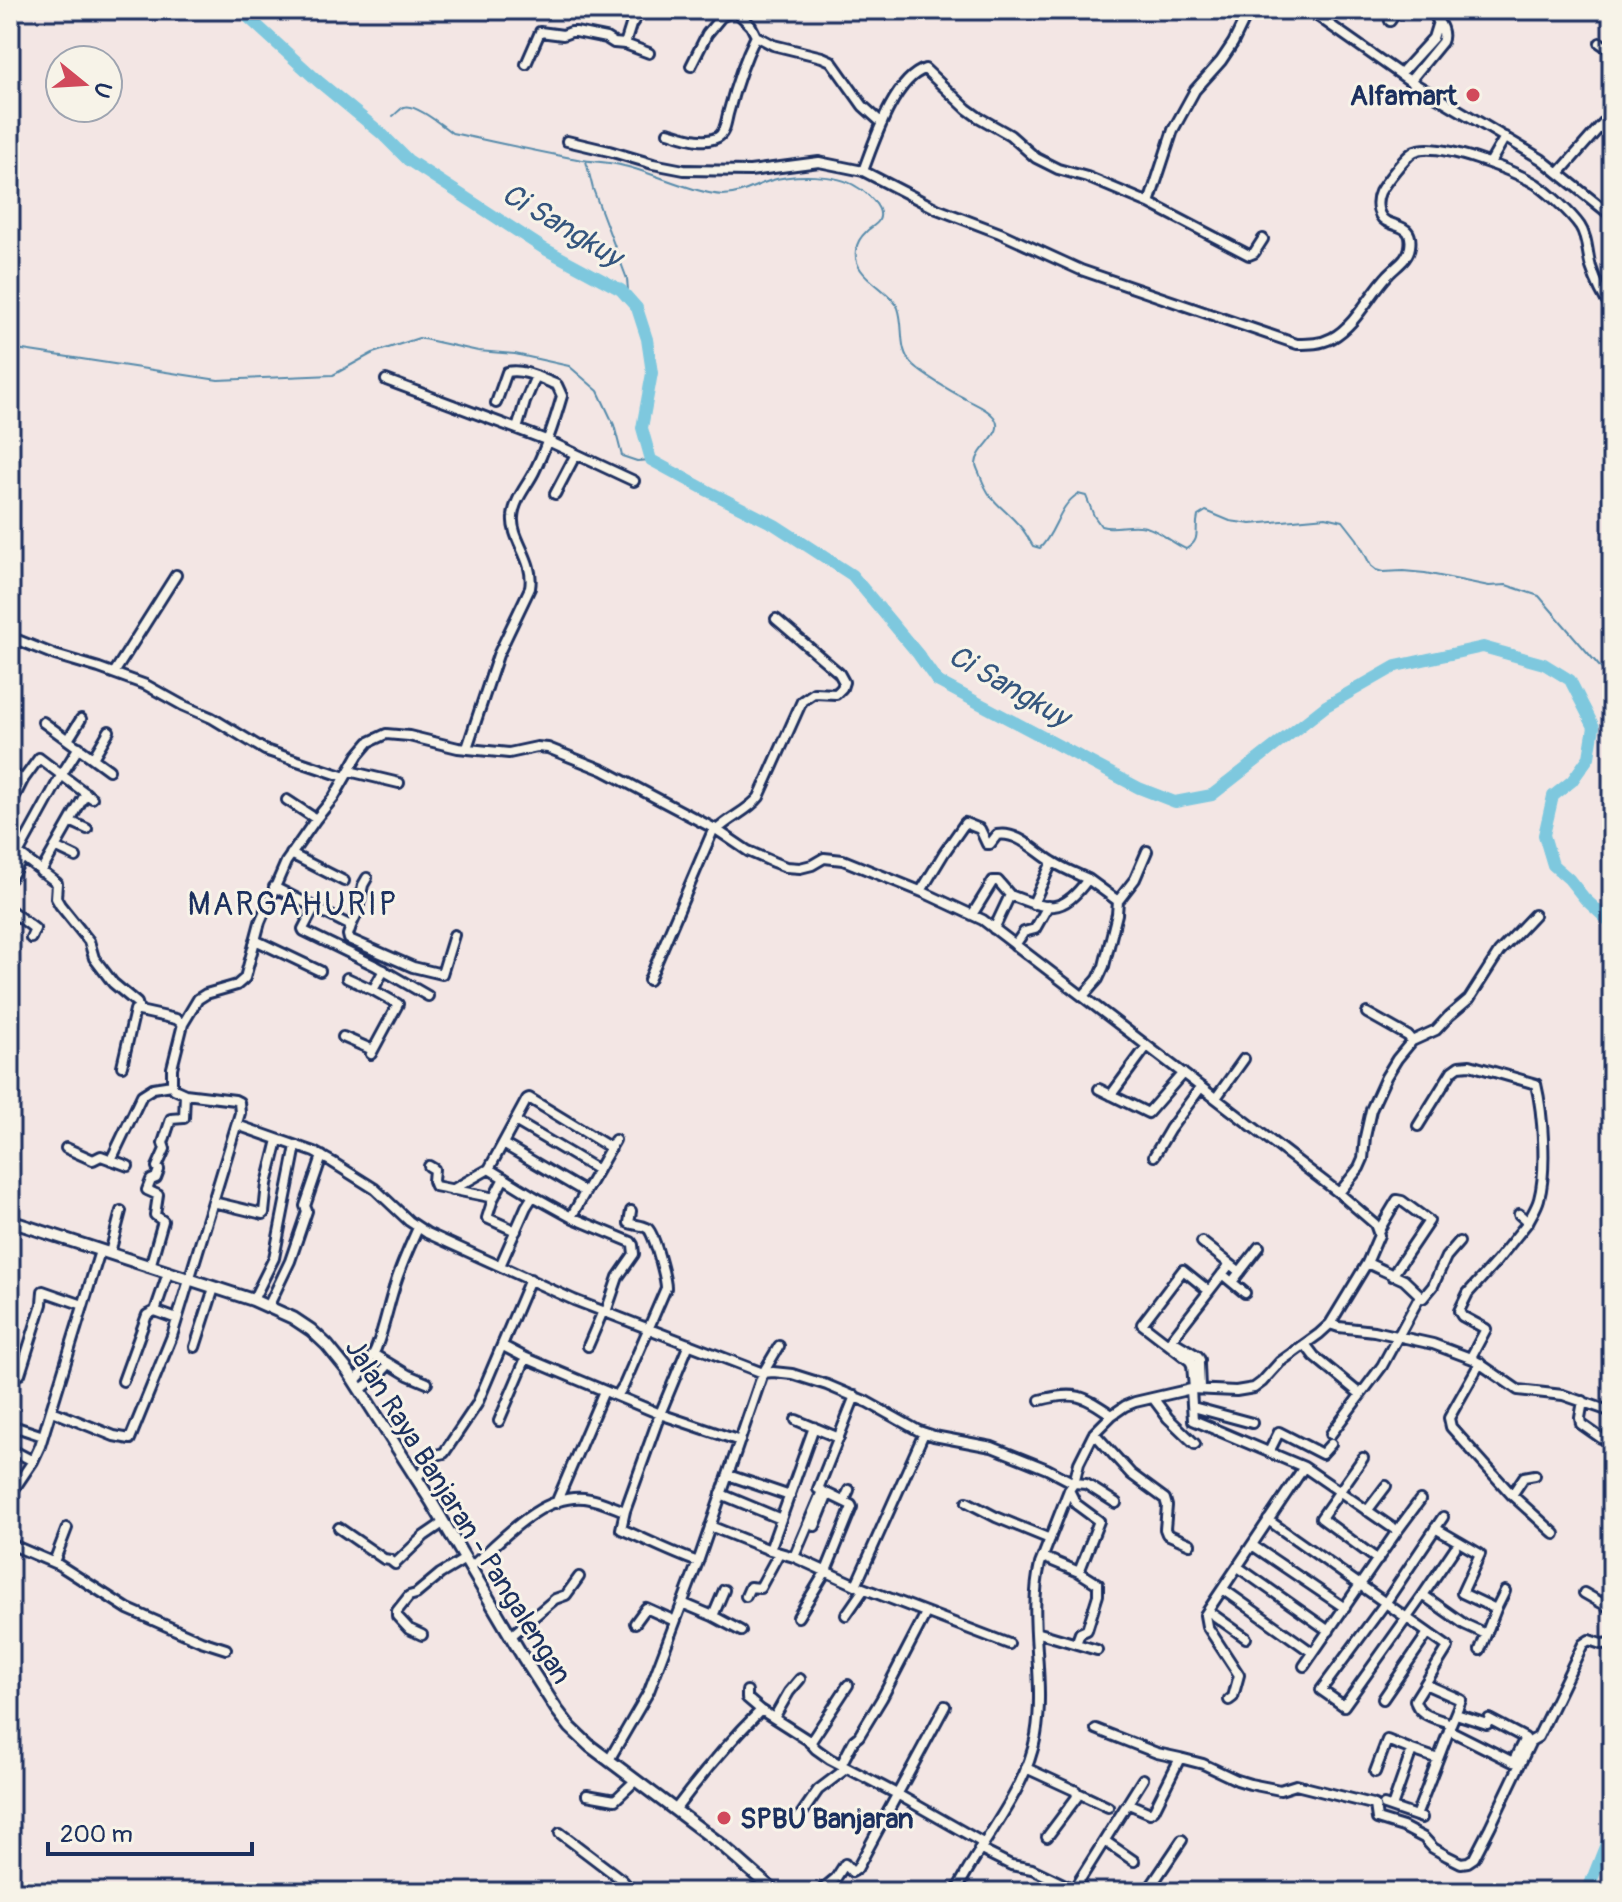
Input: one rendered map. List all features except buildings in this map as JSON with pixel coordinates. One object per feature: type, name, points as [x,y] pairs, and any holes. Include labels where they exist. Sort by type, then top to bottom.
[{"type":"main road","name":"Jalan Raya Banjaran - Pangalengan","points":[[11,1225],[253,1300],[311,1330],[339,1359],[357,1385],[564,1719],[590,1746],[732,1853],[775,1892]]},
{"type":"street","points":[[625,44],[631,25],[641,10]]},
{"type":"street","points":[[710,10],[721,17]]},
{"type":"street","points":[[691,66],[707,34],[721,17],[735,10],[756,36],[773,45],[831,61],[863,106],[882,123]]},
{"type":"street","points":[[1149,203],[1173,130],[1195,90],[1233,43],[1249,10]]},
{"type":"street","points":[[1309,10],[1410,81],[1560,172],[1612,216]]},
{"type":"street","points":[[1390,21],[1397,10]]},
{"type":"street","points":[[1410,81],[1443,39],[1444,31],[1431,10]]},
{"type":"street","points":[[1400,74],[1433,38],[1438,22]]},
{"type":"street","points":[[526,64],[540,32],[563,35],[576,32],[606,38],[649,53]]},
{"type":"street","points":[[668,132],[694,139],[721,135],[737,77],[756,36]]},
{"type":"street","points":[[1600,43],[1612,51]]},
{"type":"street","points":[[863,171],[882,123],[903,86],[917,72],[925,69],[967,109],[1010,135],[1048,165],[1087,177],[1149,203],[1249,255],[1254,253],[1263,239]]},
{"type":"street","points":[[1560,172],[1612,113]]},
{"type":"street","points":[[1490,163],[1505,137]]},
{"type":"street","points":[[567,141],[684,170],[750,171],[819,162],[863,171],[937,209],[1000,233],[1081,270],[1297,344],[1316,344],[1333,337],[1407,256],[1410,234],[1382,218],[1377,204],[1380,192],[1405,159],[1415,151],[1436,149],[1490,163],[1537,185],[1581,227],[1600,291],[1612,310]]},
{"type":"street","points":[[467,748],[498,655],[530,588],[532,578],[515,530],[513,515],[517,501],[535,469],[562,396],[557,385],[523,371],[512,370],[507,372],[496,403]]},
{"type":"street","points":[[517,429],[536,376]]},
{"type":"street","points":[[386,380],[546,440],[634,481]]},
{"type":"street","points":[[555,494],[576,454]]},
{"type":"street","points":[[114,673],[176,575]]},
{"type":"street","points":[[649,980],[719,826],[752,806],[759,797],[802,701],[810,694],[836,694],[842,688],[843,679],[839,673],[776,619]]},
{"type":"street","points":[[10,637],[154,688],[265,750],[347,774],[399,783]]},
{"type":"street","points":[[68,740],[81,719]]},
{"type":"street","points":[[43,722],[109,770]]},
{"type":"street","points":[[93,758],[109,731]]},
{"type":"street","points":[[52,1411],[114,1436],[130,1439],[170,1344],[240,1113],[239,1102],[229,1098],[185,1094],[176,1091],[172,1085],[172,1068],[183,1024],[198,999],[242,981],[249,968],[260,922],[291,854],[334,797],[369,742],[386,734],[397,733],[458,748],[509,753],[548,748],[603,770],[719,826],[729,840],[786,867],[800,868],[824,858],[834,858],[921,891],[983,920],[1339,1193],[1379,1230]]},
{"type":"street","points":[[10,879],[62,774],[79,747]]},
{"type":"street","points":[[10,806],[39,758],[89,795],[41,872]]},
{"type":"street","points":[[10,772],[23,780]]},
{"type":"street","points":[[287,800],[316,819]]},
{"type":"street","points":[[70,821],[87,829]]},
{"type":"street","points":[[921,891],[965,823],[980,829],[987,844],[997,835],[1010,834],[1052,862],[1088,879],[1118,901]]},
{"type":"street","points":[[10,847],[57,883],[56,898],[89,941],[94,958],[124,993],[137,1003],[122,1066]]},
{"type":"street","points":[[55,847],[76,857]]},
{"type":"street","points":[[1083,996],[1098,979],[1104,966],[1118,901],[1135,879],[1147,851]]},
{"type":"street","points":[[291,854],[344,881]]},
{"type":"street","points":[[1033,904],[1052,862]]},
{"type":"street","points":[[367,878],[349,939],[413,967],[442,974],[454,935]]},
{"type":"street","points":[[972,915],[993,881],[998,881],[1010,895],[1048,906],[1059,905],[1076,896],[1088,879]]},
{"type":"street","points":[[274,887],[351,926]]},
{"type":"street","points":[[994,929],[1010,895]]},
{"type":"street","points":[[1015,945],[1024,932],[1035,929],[1048,906]]},
{"type":"street","points":[[314,908],[304,931],[384,970],[428,996]]},
{"type":"street","points":[[10,910],[35,929],[31,938]]},
{"type":"street","points":[[1339,1193],[1363,1159],[1367,1122],[1376,1096],[1397,1059],[1412,1041],[1436,1030],[1462,1007],[1499,952],[1534,915]]},
{"type":"street","points":[[255,940],[320,971]]},
{"type":"street","points":[[373,990],[384,970]]},
{"type":"street","points":[[343,1037],[372,1052],[398,1004],[347,978]]},
{"type":"street","points":[[137,1010],[176,1019],[183,1024]]},
{"type":"street","points":[[1367,1013],[1412,1041]]},
{"type":"street","points":[[1111,1095],[1147,1046]]},
{"type":"street","points":[[1216,1098],[1244,1059]]},
{"type":"street","points":[[1418,1126],[1452,1071],[1459,1066],[1470,1065],[1536,1084],[1544,1174],[1539,1202],[1528,1222],[1468,1293],[1459,1311],[1462,1316],[1486,1329],[1471,1357]]},
{"type":"street","points":[[1099,1089],[1148,1114],[1183,1073]]},
{"type":"street","points":[[111,1160],[146,1091],[172,1085]]},
{"type":"street","points":[[1154,1156],[1201,1087]]},
{"type":"street","points":[[150,1267],[163,1221],[155,1215],[158,1195],[147,1190],[159,1172],[157,1167],[165,1149],[163,1143],[171,1119],[184,1118],[185,1094]]},
{"type":"street","points":[[452,1190],[489,1169],[529,1098],[613,1144],[571,1217]]},
{"type":"street","points":[[515,1121],[598,1170]]},
{"type":"street","points":[[237,1125],[322,1156],[375,1189],[418,1228],[604,1311],[763,1373],[784,1372],[855,1396],[924,1433],[992,1447],[1047,1469],[1071,1487],[1076,1504],[1099,1521],[1079,1572]]},
{"type":"street","points":[[213,1202],[263,1214],[278,1140]]},
{"type":"street","points":[[503,1144],[585,1192]]},
{"type":"street","points":[[253,1300],[274,1258],[296,1146]]},
{"type":"street","points":[[66,1148],[93,1160],[101,1156],[128,1166]]},
{"type":"street","points":[[268,1307],[290,1261],[322,1156]]},
{"type":"street","points":[[429,1166],[434,1169],[435,1186],[493,1199]]},
{"type":"street","points":[[489,1169],[571,1217],[633,1245],[634,1254],[618,1277],[588,1346]]},
{"type":"street","points":[[504,1178],[487,1218],[516,1231]]},
{"type":"street","points":[[500,1266],[533,1196]]},
{"type":"street","points":[[956,1892],[1010,1800],[1026,1768],[1036,1735],[1039,1698],[1035,1589],[1043,1557],[1079,1463],[1094,1433],[1125,1406],[1153,1398],[1195,1389],[1236,1391],[1254,1388],[1280,1362],[1330,1324],[1367,1263],[1378,1240],[1379,1230],[1397,1200],[1429,1221],[1392,1276]]},
{"type":"street","points":[[10,1495],[33,1461],[43,1436],[83,1305],[121,1211]]},
{"type":"street","points":[[617,1396],[666,1288],[667,1279],[661,1269],[652,1233],[648,1228],[629,1223],[631,1211]]},
{"type":"street","points":[[1519,1214],[1528,1222]]},
{"type":"street","points":[[357,1385],[373,1354],[402,1263],[418,1228]]},
{"type":"street","points":[[1202,1242],[1240,1272]]},
{"type":"street","points":[[1367,1263],[1408,1283],[1424,1298],[1446,1257],[1459,1242]]},
{"type":"street","points":[[1232,1282],[1259,1247]]},
{"type":"street","points":[[1170,1342],[1230,1264]]},
{"type":"street","points":[[1209,1291],[1183,1270],[1142,1324],[1194,1361],[1193,1420],[1307,1469],[1397,1531]]},
{"type":"street","points":[[123,1381],[147,1315],[155,1311],[168,1273]]},
{"type":"street","points":[[1222,1274],[1245,1293]]},
{"type":"street","points":[[416,1479],[436,1455],[444,1453],[470,1416],[530,1279]]},
{"type":"street","points":[[20,1374],[42,1304],[44,1287],[83,1305]]},
{"type":"street","points":[[195,1347],[214,1288]]},
{"type":"street","points":[[1229,1700],[1233,1697],[1239,1675],[1207,1626],[1205,1615],[1268,1520],[1322,1454],[1360,1394],[1382,1366],[1420,1296]]},
{"type":"street","points":[[155,1311],[177,1319]]},
{"type":"street","points":[[1330,1324],[1433,1344],[1471,1357],[1518,1390],[1563,1395],[1612,1412]]},
{"type":"street","points":[[689,1344],[660,1414],[621,1529],[698,1562]]},
{"type":"street","points":[[1305,1344],[1314,1356],[1360,1394]]},
{"type":"street","points":[[503,1346],[660,1414],[740,1441]]},
{"type":"street","points":[[609,1760],[649,1691],[698,1562],[763,1373],[779,1346]]},
{"type":"street","points":[[373,1354],[427,1383]]},
{"type":"street","points":[[499,1421],[526,1358]]},
{"type":"street","points":[[1480,1363],[1449,1422],[1461,1441],[1512,1495],[1555,1534]]},
{"type":"street","points":[[357,1385],[379,1375],[389,1364]]},
{"type":"street","points":[[556,1503],[604,1391]]},
{"type":"street","points":[[1040,1400],[1060,1395],[1083,1396],[1112,1415]]},
{"type":"street","points":[[798,1617],[826,1571],[852,1507],[818,1489],[855,1396]]},
{"type":"street","points":[[1153,1398],[1168,1418],[1195,1444]]},
{"type":"street","points":[[1583,1401],[1581,1424],[1612,1442]]},
{"type":"street","points":[[1193,1407],[1252,1423]]},
{"type":"street","points":[[796,1420],[839,1438]]},
{"type":"street","points":[[10,1425],[43,1436]]},
{"type":"street","points":[[746,1596],[750,1587],[760,1588],[814,1427]]},
{"type":"street","points":[[1269,1452],[1279,1432],[1322,1454]]},
{"type":"street","points":[[846,1615],[924,1433]]},
{"type":"street","points":[[1094,1433],[1131,1474],[1165,1499],[1167,1534],[1190,1544]]},
{"type":"street","points":[[10,1449],[33,1461]]},
{"type":"street","points":[[1363,1458],[1321,1518],[1378,1560]]},
{"type":"street","points":[[728,1475],[790,1496]]},
{"type":"street","points":[[1512,1495],[1524,1477],[1535,1475]]},
{"type":"street","points":[[1071,1487],[1086,1484],[1116,1503]]},
{"type":"street","points":[[1367,1511],[1386,1486]]},
{"type":"street","points":[[844,1501],[849,1490]]},
{"type":"street","points":[[815,1526],[825,1492]]},
{"type":"street","points":[[794,1557],[825,1492]]},
{"type":"street","points":[[721,1494],[781,1519]]},
{"type":"street","points":[[422,1635],[409,1629],[397,1616],[397,1611],[409,1596],[416,1594],[440,1574],[468,1564],[540,1508],[571,1498],[588,1498],[625,1511]]},
{"type":"street","points":[[1304,1666],[1420,1500]]},
{"type":"street","points":[[967,1502],[1050,1539]]},
{"type":"street","points":[[1443,1517],[1386,1602],[1321,1690],[1344,1706],[1455,1548]]},
{"type":"street","points":[[1268,1520],[1448,1647],[1415,1700],[1416,1708],[1513,1762],[1525,1738],[1489,1719],[1487,1724],[1456,1714]]},
{"type":"street","points":[[339,1528],[395,1564],[424,1536],[443,1523]]},
{"type":"street","points":[[710,1526],[1009,1644]]},
{"type":"street","points":[[54,1562],[67,1528]]},
{"type":"street","points":[[1435,1528],[1480,1554],[1462,1593],[1496,1609]]},
{"type":"street","points":[[10,1544],[54,1562],[128,1609],[226,1649]]},
{"type":"street","points":[[1252,1545],[1345,1608]]},
{"type":"street","points":[[1043,1557],[1098,1584],[1099,1591],[1087,1630],[1080,1633],[1076,1644]]},
{"type":"street","points":[[1238,1567],[1329,1631]]},
{"type":"street","points":[[511,1636],[555,1599],[566,1595],[579,1577]]},
{"type":"street","points":[[1223,1589],[1313,1653]]},
{"type":"street","points":[[713,1616],[724,1590]]},
{"type":"street","points":[[1480,1650],[1505,1591]]},
{"type":"street","points":[[1584,1593],[1612,1609]]},
{"type":"street","points":[[1423,1595],[1464,1624],[1486,1634]]},
{"type":"street","points":[[682,1603],[741,1631]]},
{"type":"street","points":[[635,1623],[646,1608],[675,1621]]},
{"type":"street","points":[[1208,1611],[1246,1638]]},
{"type":"street","points":[[796,1822],[818,1790],[844,1766],[854,1740],[882,1698],[926,1613]]},
{"type":"street","points":[[1036,1632],[1097,1650]]},
{"type":"street","points":[[1383,1699],[1428,1633]]},
{"type":"street","points":[[1096,1729],[1157,1753],[1203,1764],[1237,1780],[1280,1790],[1296,1785],[1375,1805],[1377,1819],[1424,1838],[1433,1848],[1461,1863],[1468,1862],[1474,1858],[1531,1741],[1538,1737],[1583,1644],[1589,1640],[1601,1644],[1612,1643]]},
{"type":"street","points":[[774,1718],[800,1679]]},
{"type":"street","points":[[1412,1750],[1388,1806],[1419,1817],[1461,1700],[1425,1684]]},
{"type":"street","points":[[810,1743],[848,1685]]},
{"type":"street","points":[[747,1691],[747,1698],[761,1710],[844,1766],[897,1794],[1011,1865],[1032,1869],[1077,1890],[1143,1779]]},
{"type":"street","points":[[819,1892],[836,1878],[845,1864],[852,1872],[857,1869],[945,1706]]},
{"type":"street","points":[[675,1810],[693,1784],[761,1710]]},
{"type":"street","points":[[1375,1772],[1387,1740],[1438,1759]]},
{"type":"street","points":[[1129,1804],[1145,1812],[1154,1810],[1180,1758]]},
{"type":"street","points":[[1026,1768],[1108,1807]]},
{"type":"street","points":[[587,1795],[615,1800],[636,1780]]},
{"type":"street","points":[[1047,1837],[1077,1797],[1076,1792]]},
{"type":"street","points":[[560,1833],[622,1880],[633,1892]]},
{"type":"street","points":[[1147,1892],[1182,1840]]},
{"type":"street","points":[[1105,1841],[1134,1861]]},
{"type":"waterway","name":"Ci Sangkuy","points":[[244,10],[248,17],[408,160],[543,248],[621,290],[637,308],[647,339],[652,373],[642,428],[651,460],[775,525],[852,575],[937,681],[1139,788],[1175,802],[1212,795],[1326,706],[1396,666],[1483,647],[1544,664],[1570,680],[1594,727],[1589,757],[1572,781],[1553,796],[1544,835],[1553,865],[1612,924]]},
{"type":"waterway","points":[[393,116],[403,108],[415,108],[452,133],[619,165],[723,195],[790,177],[826,177],[848,182],[869,196],[880,215],[878,222],[857,245],[858,265],[898,308],[903,345],[913,365],[994,417],[997,429],[981,451],[976,467],[991,497],[1021,528],[1033,546],[1040,548],[1066,505],[1078,494],[1086,496],[1101,526],[1146,527],[1186,549],[1196,538],[1198,516],[1206,511],[1230,521],[1251,524],[1326,517],[1343,521],[1376,570],[1425,573],[1489,586],[1506,585],[1539,596],[1612,681]]},
{"type":"waterway","points":[[586,161],[593,189],[627,279],[626,295]]},
{"type":"waterway","points":[[10,348],[218,380],[333,375],[373,353],[419,338],[478,351],[515,354],[569,366],[598,391],[614,425],[622,456],[637,461],[651,460]]},
{"type":"waterway","name":"Ci Sangkuy","points":[[1587,1892],[1612,1829]]},
{"type":"place","name":"Alfamart","points":[[1473,95]]},
{"type":"place","name":"SPBU Banjaran","points":[[724,1818]]},
{"type":"district","name":"MARGAHURIP","points":[[293,904]]}]
